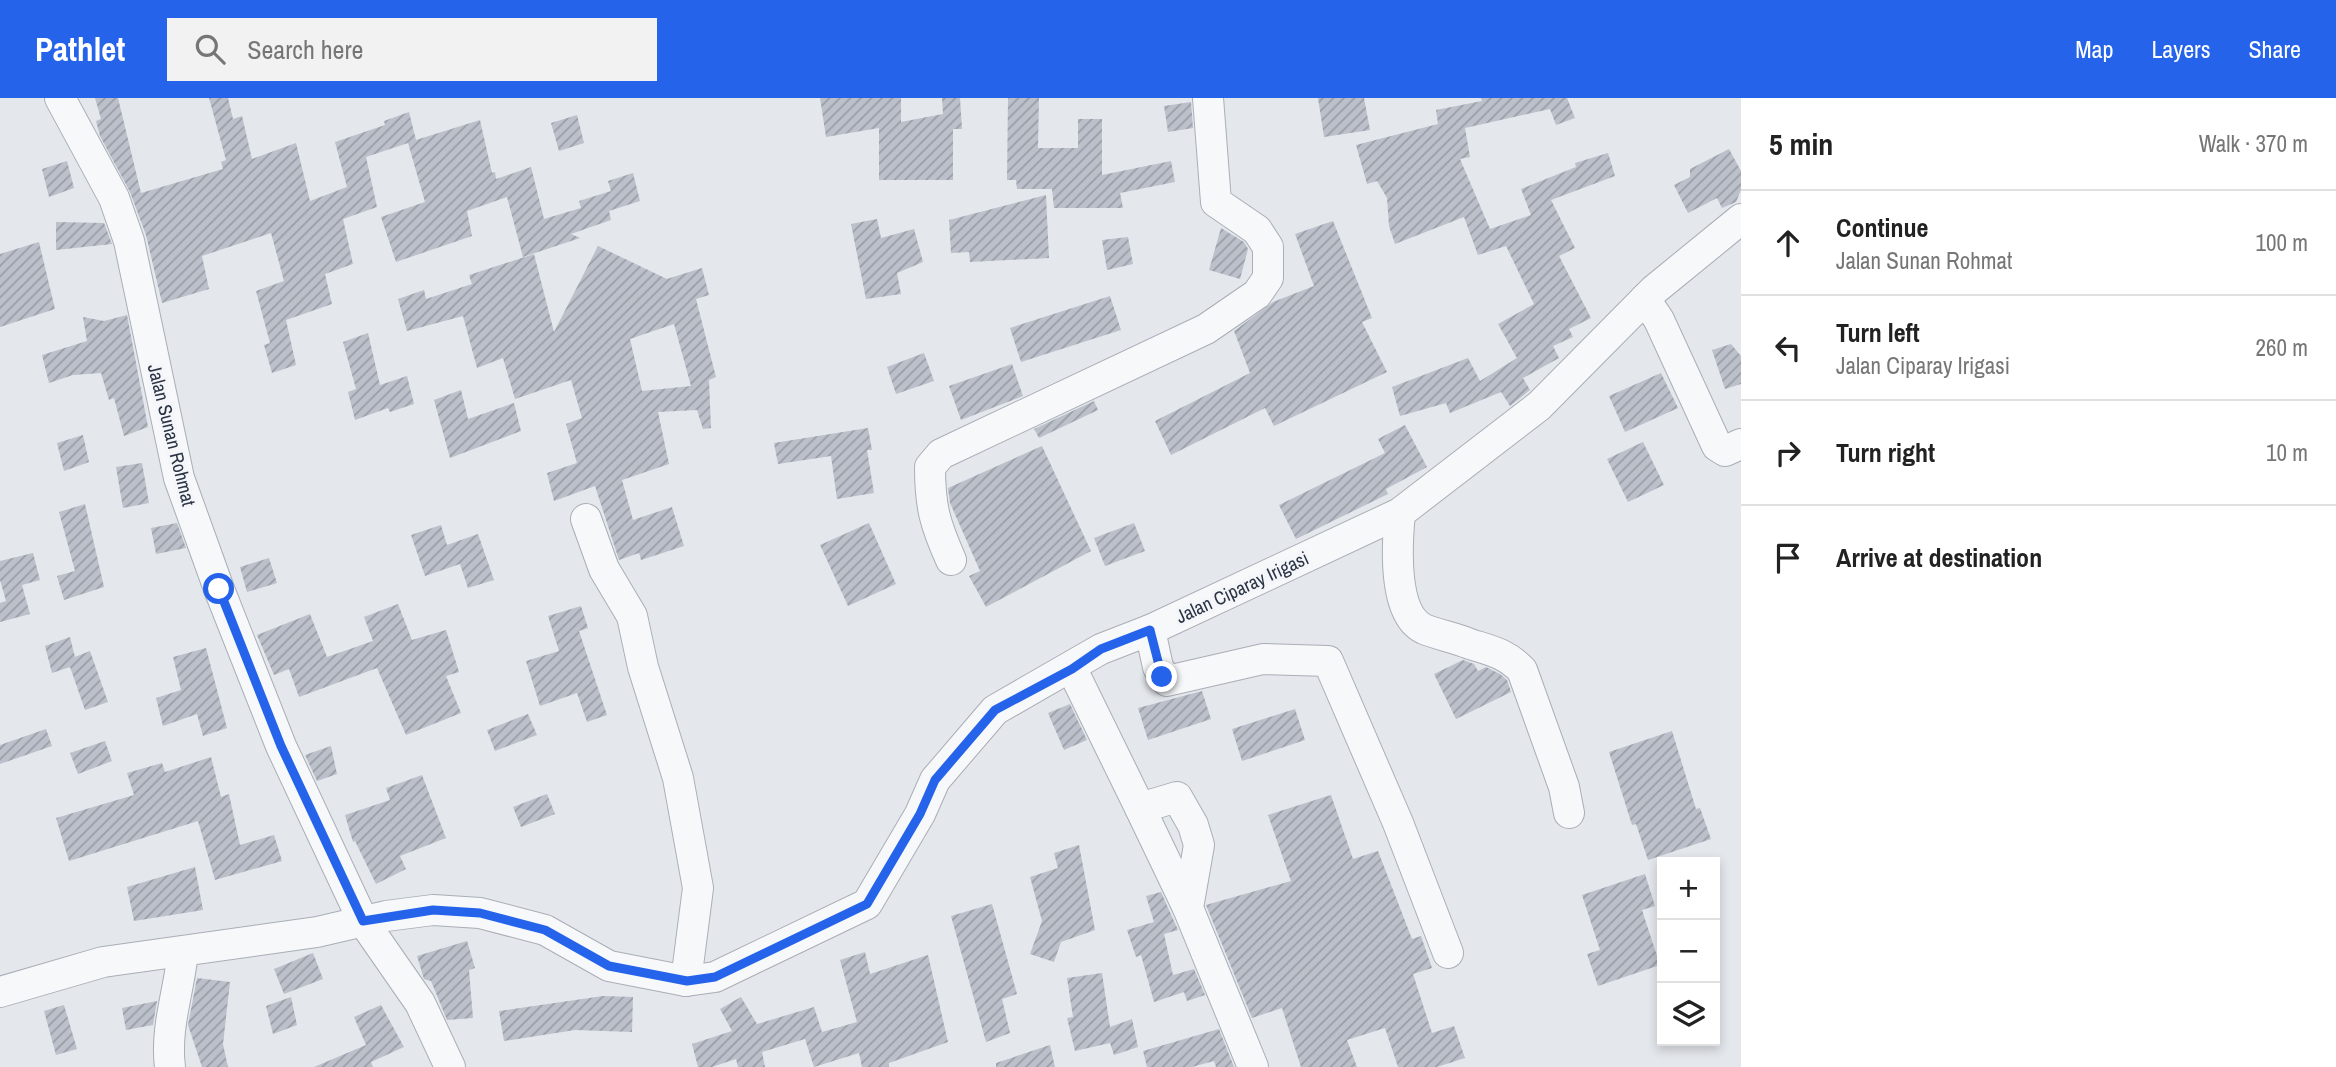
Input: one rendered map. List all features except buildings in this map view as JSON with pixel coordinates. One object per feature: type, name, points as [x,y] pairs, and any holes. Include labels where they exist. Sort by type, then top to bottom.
[{"type":"street","name":"Jalan Sunan Rohmat","points":[[60,98],[114,198],[129,241],[179,478],[281,746],[363,921],[420,1003],[450,1067]]},
{"type":"street","points":[[951,561],[933,519],[930,488],[930,467],[941,454],[1206,329],[1257,294],[1268,278],[1268,247],[1257,230],[1216,202],[1208,98]]},
{"type":"street","name":"Jalan Ciparay Irigasi","points":[[0,992],[103,962],[317,932],[363,921],[433,910],[480,913],[545,930],[609,966],[687,981],[715,977],[867,904],[920,814],[935,780],[973,732],[995,710],[1072,669],[1101,649],[1399,521],[1539,407],[1651,308],[1741,219]]},
{"type":"street","points":[[1651,308],[1717,446],[1726,451],[1740,447]]},
{"type":"street","points":[[586,519],[594,535],[604,569],[632,616],[643,667],[678,778],[698,888],[687,981]]},
{"type":"street","points":[[1399,521],[1398,560],[1405,606],[1410,618],[1423,628],[1495,650],[1509,657],[1522,670],[1564,787],[1569,813]]},
{"type":"street","points":[[1150,630],[1158,667],[1167,681],[1263,659],[1328,662],[1398,824],[1448,953]]},
{"type":"street","points":[[1072,669],[1188,908],[1253,1067]]},
{"type":"street","points":[[1140,807],[1174,796],[1193,825],[1199,845],[1188,908]]},
{"type":"street","points":[[170,1067],[174,992],[180,979],[183,952]]},
{"type":"route","points":[[219,589],[281,746],[363,921],[433,910],[480,913],[545,930],[609,966],[687,981],[715,977],[867,904],[920,814],[935,780],[973,732],[995,710],[1072,669],[1101,649],[1150,630],[1162,677]]}]
